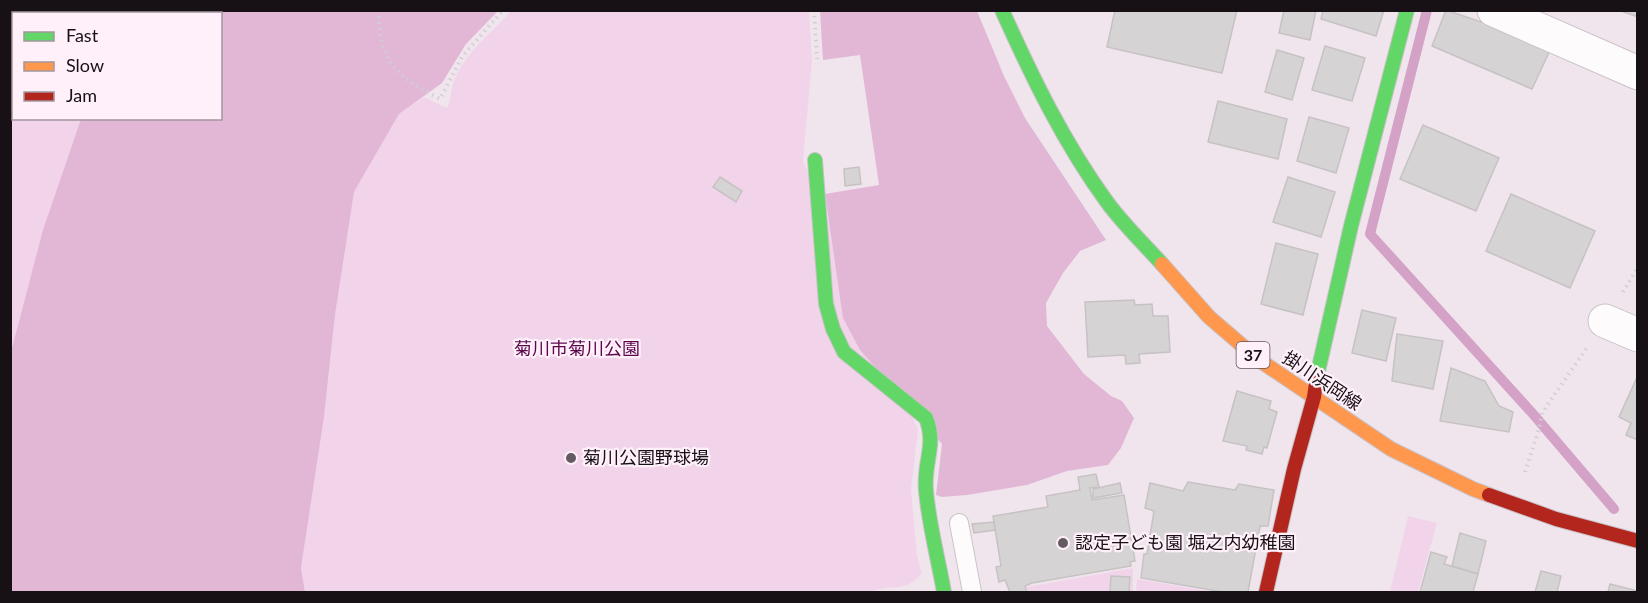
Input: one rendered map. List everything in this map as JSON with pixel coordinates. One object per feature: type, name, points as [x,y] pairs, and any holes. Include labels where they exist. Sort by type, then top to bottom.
[{"type":"street","name":"掛川浜岡線","points":[[1002,10],[1028,70],[1049,109],[1108,204],[1209,317],[1259,360],[1391,449],[1473,489],[1515,502],[1556,519],[1638,541]]},
{"type":"street","points":[[1267,591],[1294,469],[1314,397],[1314,384],[1351,226],[1407,10]]},
{"type":"street","points":[[1494,10],[1638,73]]},
{"type":"street","points":[[815,160],[826,304],[833,329],[844,352],[926,418],[930,428],[933,439],[925,474],[944,592]]},
{"type":"street","points":[[1605,321],[1638,335]]},
{"type":"lane","points":[[959,523],[972,592]]},
{"type":"path","points":[[379,10],[378,24],[383,52],[390,63],[416,86],[440,99],[462,57],[503,10]]},
{"type":"path","points":[[814,10],[817,59]]},
{"type":"path","points":[[1515,502],[1542,413]]},
{"type":"green space","name":"菊川市菊川公園","points":[[510,11],[809,11],[812,60],[803,161],[918,430],[911,490],[917,556],[922,573],[910,584],[870,592],[305,592],[301,568],[354,192],[399,114],[424,97],[447,108],[458,72],[477,46]]},
{"type":"green space","points":[[10,72],[12,72],[12,120],[83,120],[10,373]]},
{"type":"green space","points":[[1408,516],[1437,523],[1418,592],[1390,592]]},
{"type":"green space","points":[[1133,568],[1133,592],[1028,592],[1027,587]]},
{"type":"green space","points":[[1137,579],[1214,592],[1136,592]]},
{"type":"shaded area","points":[[172,10],[498,11],[466,44],[442,83],[399,114],[354,192],[301,568],[305,592],[11,592],[11,352],[43,230],[81,120],[222,120],[222,12],[169,12]]},
{"type":"shaded area","points":[[820,11],[977,11],[1004,76],[1025,118],[1106,240],[1080,251],[1063,273],[1046,303],[1047,326],[1084,374],[1111,396],[1122,401],[1134,418],[1121,448],[1108,465],[1067,471],[1027,485],[967,495],[942,497],[936,495],[942,444],[860,350],[843,318],[825,194],[879,185],[860,55],[823,60]]},
{"type":"building","points":[[18,10],[68,10],[68,12],[18,12]]},
{"type":"building","points":[[1115,10],[1237,10],[1222,73],[1107,47]]},
{"type":"building","points":[[1284,10],[1316,10],[1310,40],[1279,33]]},
{"type":"building","points":[[1323,10],[1384,10],[1376,36],[1321,19]]},
{"type":"building","points":[[1446,10],[1552,46],[1532,89],[1432,46]]},
{"type":"building","points":[[1618,10],[1638,10],[1638,17]]},
{"type":"building","points":[[1325,46],[1365,58],[1352,101],[1312,90]]},
{"type":"building","points":[[1277,50],[1304,58],[1292,100],[1265,92]]},
{"type":"building","points":[[1218,101],[1287,119],[1278,159],[1208,142]]},
{"type":"building","points":[[1309,117],[1349,128],[1336,173],[1297,161]]},
{"type":"building","points":[[1423,125],[1499,158],[1476,211],[1400,179]]},
{"type":"building","points":[[859,167],[861,184],[845,186],[844,169]]},
{"type":"building","points":[[720,177],[742,191],[736,202],[713,187]]},
{"type":"building","points":[[1288,177],[1335,192],[1321,237],[1273,222]]},
{"type":"building","points":[[1511,194],[1595,231],[1570,288],[1486,251]]},
{"type":"building","points":[[1276,243],[1318,254],[1303,315],[1261,304]]},
{"type":"building","points":[[1134,300],[1135,305],[1152,304],[1153,316],[1168,316],[1170,352],[1139,354],[1140,363],[1126,364],[1125,355],[1088,357],[1085,302]]},
{"type":"building","points":[[1362,310],[1396,318],[1386,361],[1352,353]]},
{"type":"building","points":[[1397,334],[1443,341],[1433,389],[1392,381]]},
{"type":"building","points":[[1451,368],[1485,381],[1499,406],[1513,412],[1509,432],[1440,421]]},
{"type":"building","points":[[1638,375],[1638,440],[1626,435],[1631,423],[1619,417]]},
{"type":"building","points":[[1237,391],[1271,401],[1269,409],[1277,412],[1267,448],[1264,447],[1262,454],[1246,450],[1247,446],[1223,441]]},
{"type":"building","points":[[1096,474],[1099,487],[1090,488],[1092,500],[1124,495],[1135,561],[1130,562],[1131,566],[1032,583],[1025,586],[1027,592],[1010,592],[1005,580],[999,582],[996,567],[1001,566],[993,516],[1048,507],[1046,496],[1080,490],[1078,477]]},
{"type":"building","points":[[1188,482],[1235,490],[1239,484],[1274,490],[1268,526],[1260,526],[1248,592],[1223,592],[1141,578],[1154,511],[1145,508],[1150,483],[1183,491]]},
{"type":"building","points":[[1120,483],[1122,493],[1093,498],[1093,489]]},
{"type":"building","points":[[994,522],[995,530],[974,533],[972,524]]},
{"type":"building","points":[[1460,533],[1486,541],[1478,574],[1452,566]]},
{"type":"building","points":[[1431,552],[1447,557],[1444,564],[1478,574],[1473,592],[1420,592]]},
{"type":"building","points":[[1541,571],[1561,576],[1557,592],[1535,592]]},
{"type":"building","points":[[1111,576],[1130,577],[1129,592],[1110,592]]},
{"type":"building","points":[[1610,584],[1638,591],[1638,592],[1608,592]]},
{"type":"waterway","points":[[1427,10],[1370,234],[1533,414],[1614,509]]},
{"type":"traffic: fast","points":[[1002,10],[1037,85],[1091,180],[1113,210],[1162,264]]},
{"type":"traffic: fast","points":[[1317,376],[1351,226],[1407,10]]},
{"type":"traffic: fast","points":[[815,160],[826,304],[833,329],[844,352],[926,418],[929,428],[930,446],[926,491],[944,592]]},
{"type":"traffic: slow","points":[[1162,264],[1209,317],[1259,360],[1391,449],[1489,495]]},
{"type":"traffic: jam","points":[[1266,592],[1294,469],[1314,397],[1317,376]]},
{"type":"traffic: jam","points":[[1489,495],[1556,519],[1638,541]]},
{"type":"place","name":"菊川公園野球場","points":[[571,458]]},
{"type":"place","name":"認定子ども園 堀之内幼稚園","points":[[1063,543]]}]
